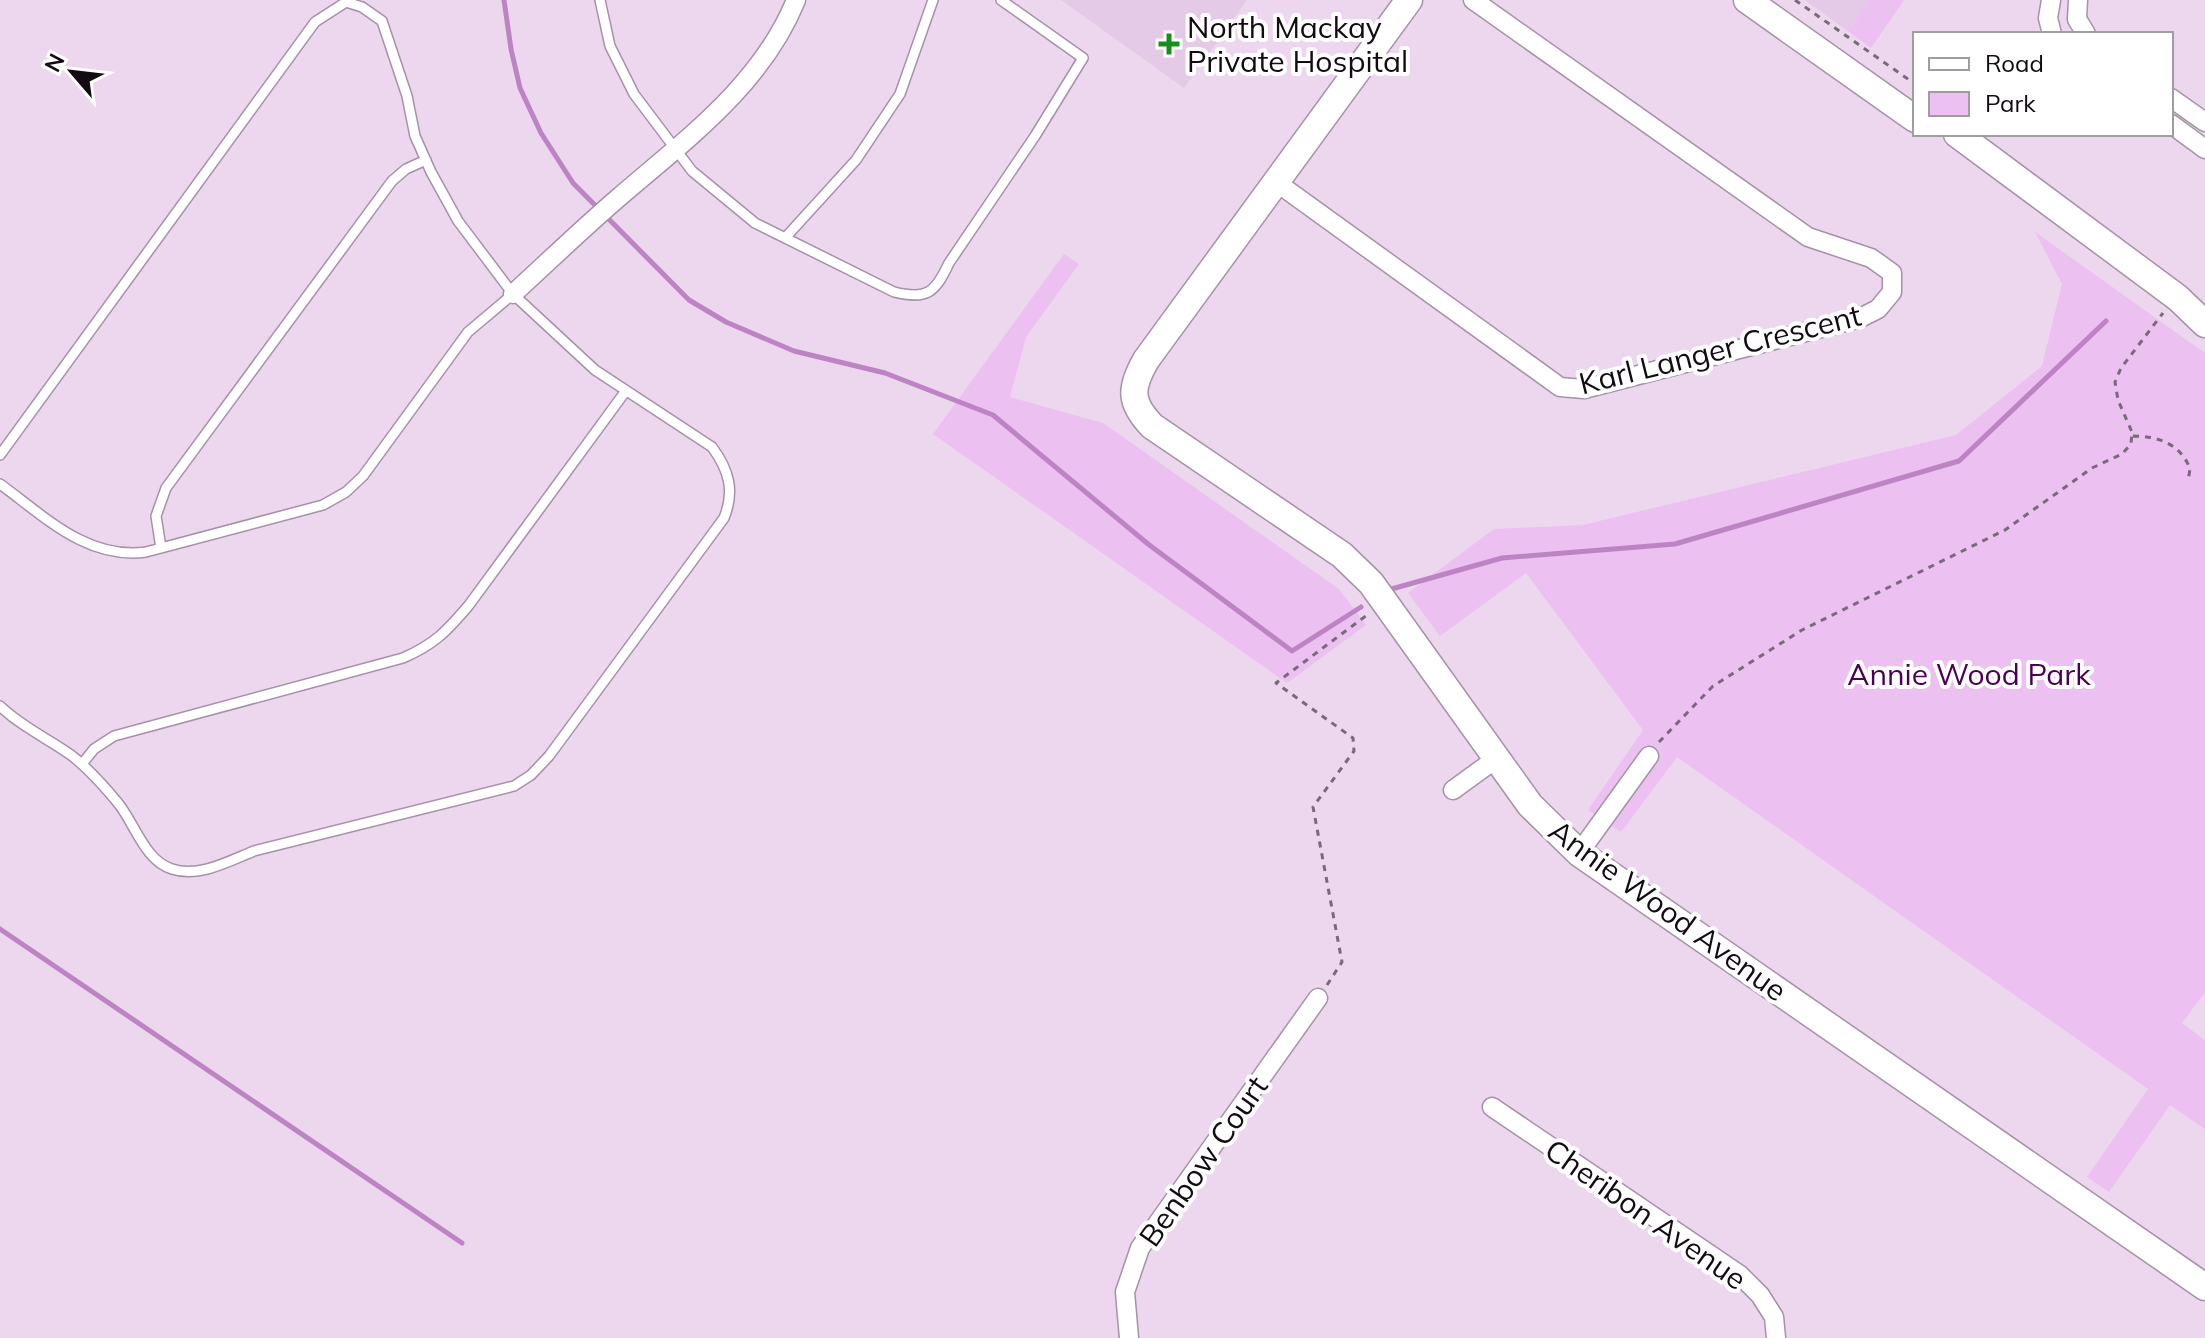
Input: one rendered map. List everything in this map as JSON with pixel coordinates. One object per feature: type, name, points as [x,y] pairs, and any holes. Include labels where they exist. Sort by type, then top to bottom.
[{"type":"street","points":[[513,294],[613,202],[731,101],[758,67],[796,0]]},
{"type":"street","points":[[1276,182],[1409,0]]},
{"type":"street","name":"Karl Langer Crescent","points":[[1276,182],[1560,387],[1584,389],[1860,318],[1878,309],[1892,292],[1892,273],[1871,258],[1808,237],[1473,0]]},
{"type":"street","points":[[1747,0],[1913,118]]},
{"type":"street","points":[[1772,0],[1882,80],[1913,99]]},
{"type":"street","points":[[2051,0],[2048,18],[2052,32]]},
{"type":"street","points":[[2077,0],[2077,19],[2085,32]]},
{"type":"street","points":[[2173,99],[2205,122]]},
{"type":"street","points":[[2173,125],[2203,143]]},
{"type":"street","points":[[1941,136],[2128,262]]},
{"type":"street","points":[[1960,136],[2128,262],[2170,306],[2205,324]]},
{"type":"street","name":"Annie Wood Avenue","points":[[1276,182],[1135,378],[1134,397],[1139,412],[1152,426],[1342,555],[1371,583],[1530,805],[1579,853],[2205,1287]]},
{"type":"street","points":[[2170,306],[2205,311]]},
{"type":"street","points":[[1579,853],[1649,756]]},
{"type":"street","points":[[1453,790],[1497,758]]},
{"type":"street","name":"Benbow Court","points":[[1129,1338],[1125,1292],[1140,1248],[1318,998]]},
{"type":"street","name":"Cheribon Avenue","points":[[1492,1107],[1740,1275],[1760,1295],[1774,1317],[1776,1338]]},
{"type":"lane","points":[[600,0],[610,46],[634,94],[692,171],[755,223],[894,292],[913,296],[930,292],[940,283],[949,263],[1035,136],[1083,58],[1001,0]]},
{"type":"lane","points":[[785,238],[856,160],[900,94],[933,0]]},
{"type":"lane","points":[[0,455],[315,22],[346,2],[362,7],[382,21],[407,96],[415,136],[426,160],[458,221],[513,294],[554,335],[625,392],[712,447],[723,462],[729,479],[731,501],[724,518],[549,756],[531,775],[514,786],[254,851],[188,873],[168,868],[150,854],[122,808],[82,764],[19,724],[0,706]]},
{"type":"lane","points":[[161,548],[156,516],[166,488],[392,181],[406,169],[426,160]]},
{"type":"lane","points":[[0,484],[91,546],[124,553],[161,548],[308,510],[334,500],[363,476],[468,332],[513,294]]},
{"type":"lane","points":[[82,764],[94,749],[114,736],[403,658],[427,648],[469,605],[625,392]]},
{"type":"path","points":[[1795,0],[1913,83]]},
{"type":"path","points":[[1649,756],[1665,733],[1713,686],[1802,630],[2005,530],[2092,468],[2122,454],[2131,444],[2132,432],[2118,400],[2115,382],[2121,368],[2170,306]]},
{"type":"path","points":[[2132,436],[2159,438],[2176,449],[2188,462],[2188,481]]},
{"type":"path","points":[[1318,998],[1342,962],[1313,807],[1354,751],[1353,738],[1276,683],[1386,603]]},
{"type":"shaded area","name":"North Mackay Private Hospital","points":[[1061,0],[1247,0],[1184,88]]},
{"type":"shaded area","points":[[1805,0],[1868,0],[1849,32]]},
{"type":"green space","points":[[1868,0],[1904,0],[1871,48],[1849,32]]},
{"type":"green space","name":"Annie Wood Park","points":[[2035,232],[2205,353],[2205,992],[2182,1023],[2205,1040],[2205,1129],[2170,1105],[2109,1192],[2087,1177],[2148,1089],[1677,757],[1621,832],[1588,810],[1643,730],[1526,573],[1440,636],[1408,593],[1494,529],[1583,525],[1956,435],[2042,366],[2062,284]]},
{"type":"green space","points":[[1064,254],[1079,264],[1026,337],[1010,397],[1103,423],[1339,589],[1366,625],[1287,683],[933,434]]},
{"type":"waterway","points":[[504,0],[520,88],[541,133],[573,183],[689,300],[726,322],[794,351],[885,373],[993,415],[1148,544],[1292,651],[1361,607]]},
{"type":"waterway","points":[[1388,590],[1502,558],[1675,544],[1959,461],[2106,321]]},
{"type":"waterway","points":[[0,929],[462,1243]]},
{"type":"place","name":"North Mackay Private Hospital","points":[[1169,44]]}]
